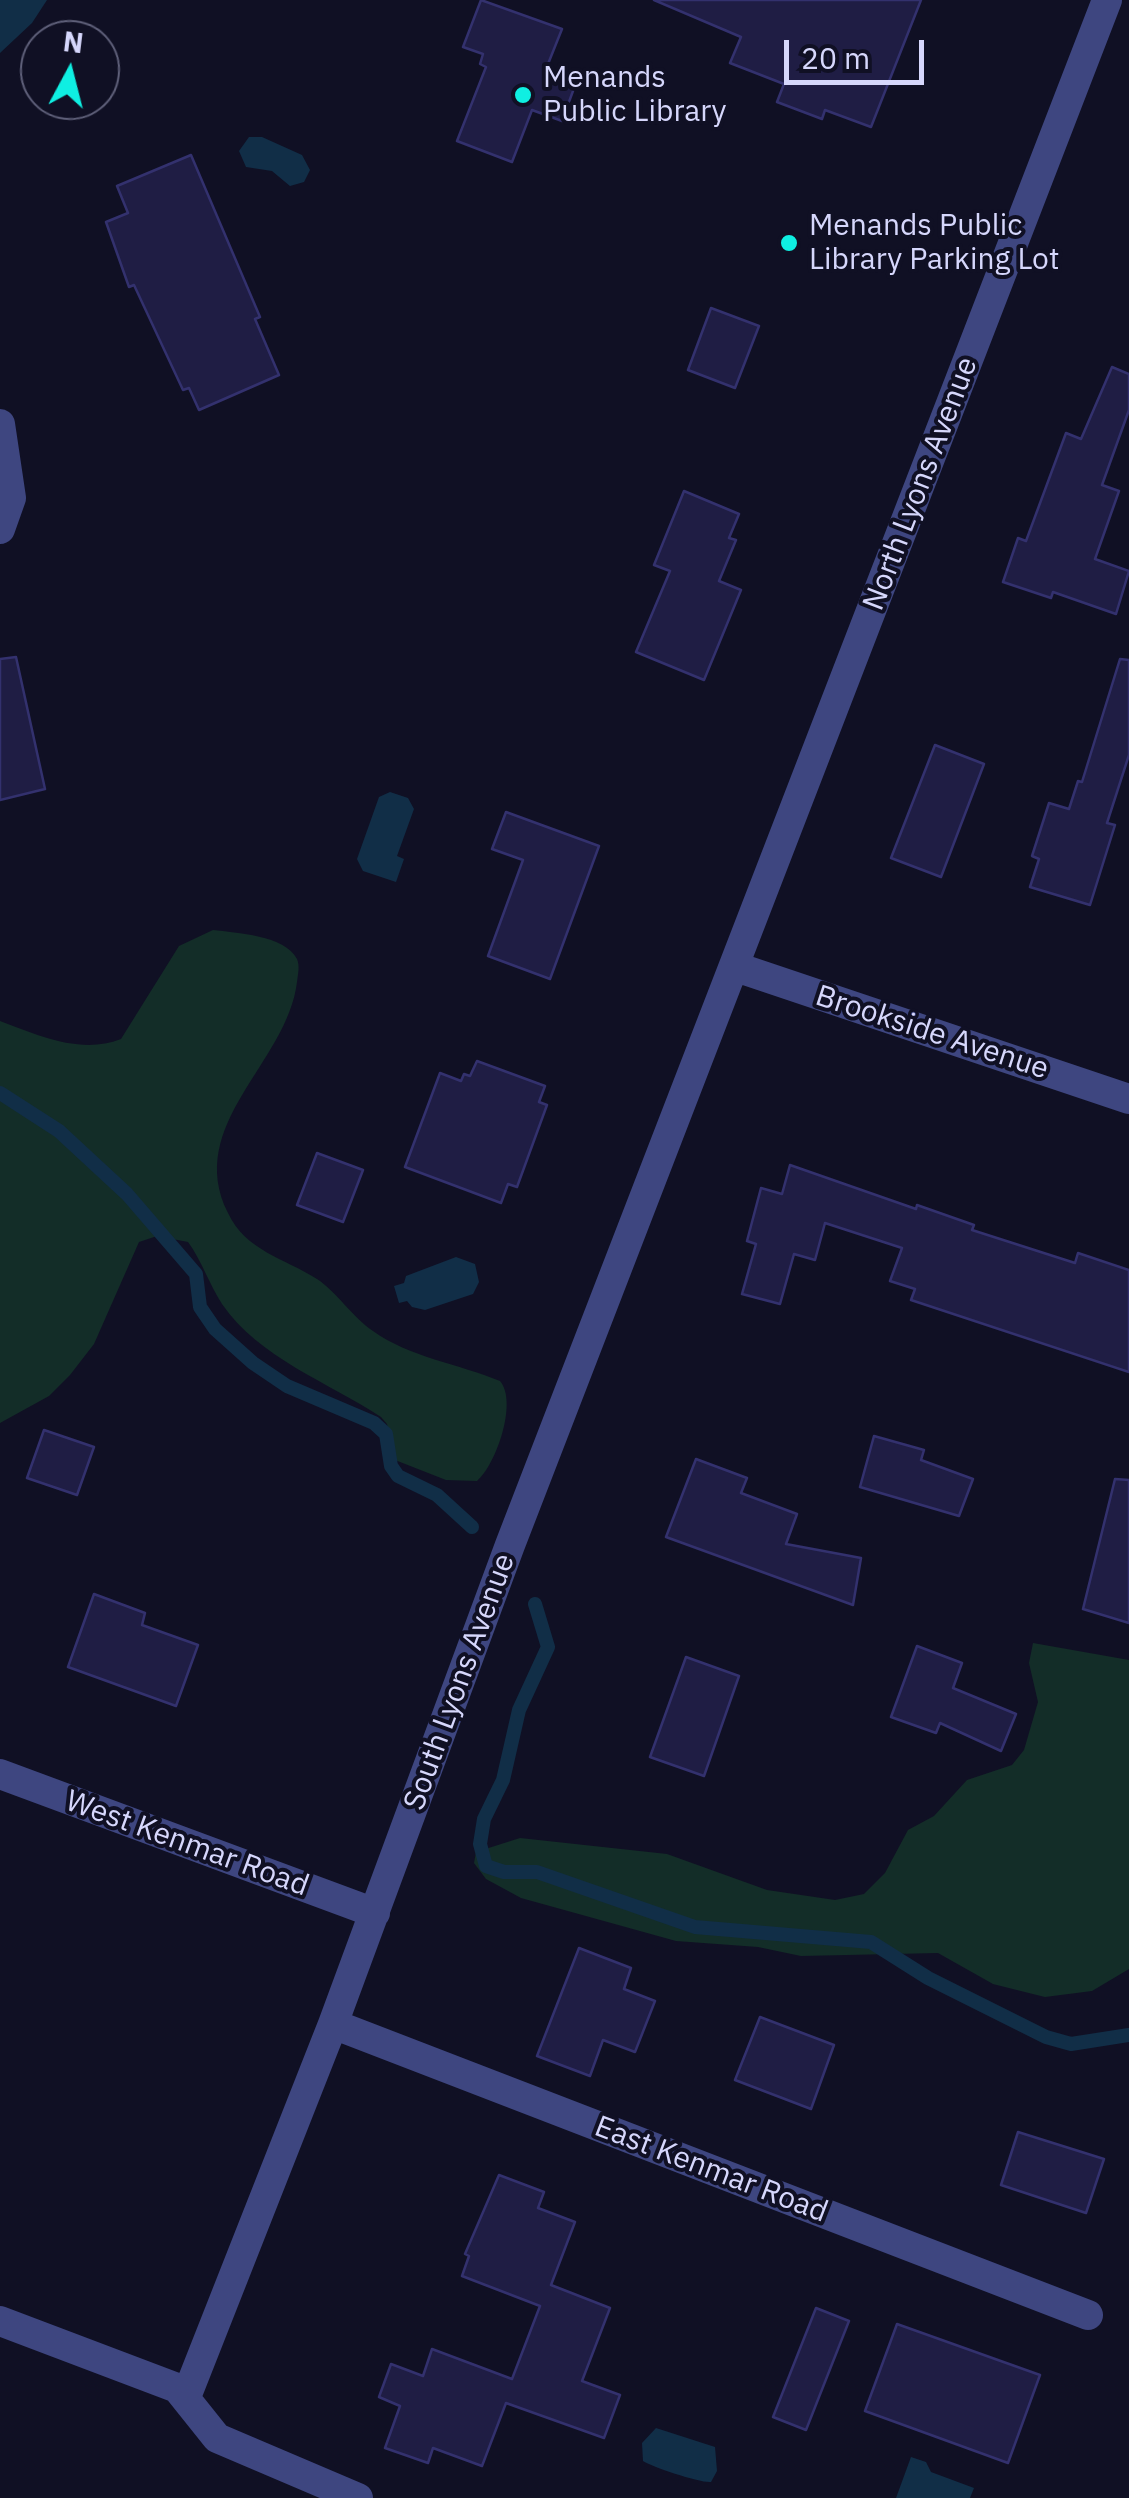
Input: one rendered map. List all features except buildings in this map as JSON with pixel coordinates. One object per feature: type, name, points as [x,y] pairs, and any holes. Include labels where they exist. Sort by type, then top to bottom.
[{"type":"street","name":"North Lyons Avenue","points":[[736,967],[1107,0]]},
{"type":"street","points":[[0,424],[11,498],[0,529]]},
{"type":"street","name":"Brookside Avenue","points":[[736,967],[1129,1099]]},
{"type":"street","name":"South Lyons Avenue","points":[[186,2396],[333,2024],[510,1545],[736,967]]},
{"type":"street","name":"West Kenmar Road","points":[[0,1774],[375,1913]]},
{"type":"street","name":"East Kenmar Road","points":[[333,2024],[1088,2315]]},
{"type":"street","points":[[0,2322],[148,2374],[186,2396],[217,2438],[358,2498]]},
{"type":"green space","points":[[213,930],[271,940],[291,951],[299,967],[289,1012],[228,1122],[219,1151],[218,1181],[228,1213],[255,1245],[317,1279],[365,1325],[387,1340],[500,1381],[507,1403],[506,1418],[491,1462],[477,1481],[446,1480],[395,1460],[387,1424],[381,1417],[255,1340],[222,1304],[188,1242],[157,1236],[139,1242],[94,1344],[70,1375],[49,1396],[0,1423],[0,1021],[75,1044],[121,1039],[179,946]]},
{"type":"green space","points":[[1033,1643],[1129,1660],[1129,1969],[1092,1991],[1045,1997],[993,1984],[938,1953],[801,1956],[758,1947],[676,1941],[521,1898],[486,1879],[474,1863],[476,1852],[520,1838],[667,1854],[767,1890],[835,1900],[864,1894],[885,1873],[908,1830],[934,1816],[967,1780],[1012,1765],[1024,1750],[1038,1702],[1029,1663]]},
{"type":"water","points":[[0,0],[47,0],[34,20],[20,20],[20,34],[0,53]]},
{"type":"water","points":[[249,137],[262,137],[302,155],[310,170],[304,182],[290,186],[272,171],[246,167],[239,151]]},
{"type":"water","points":[[390,792],[408,798],[414,809],[397,856],[404,859],[396,882],[363,871],[357,859],[379,797]]},
{"type":"water","points":[[456,1257],[475,1264],[479,1282],[473,1294],[425,1310],[412,1307],[407,1301],[399,1303],[394,1286],[404,1283],[406,1276]]},
{"type":"water","points":[[656,2428],[715,2447],[717,2471],[711,2482],[643,2461],[642,2443]]},
{"type":"water","points":[[911,2457],[926,2462],[931,2472],[974,2488],[970,2498],[896,2498]]},
{"type":"waterway","points":[[0,1093],[59,1131],[127,1194],[196,1274],[200,1307],[215,1329],[253,1363],[287,1386],[374,1423],[386,1434],[391,1466],[398,1476],[437,1495],[472,1527]]},
{"type":"waterway","points":[[535,1604],[548,1647],[519,1710],[503,1780],[484,1819],[480,1844],[486,1866],[504,1872],[537,1872],[695,1927],[871,1942],[928,1978],[1046,2037],[1071,2044],[1129,2035]]},
{"type":"place","name":"Menands Public Library","points":[[523,95]]},
{"type":"place","name":"Menands Public Library Parking Lot","points":[[789,243]]}]
